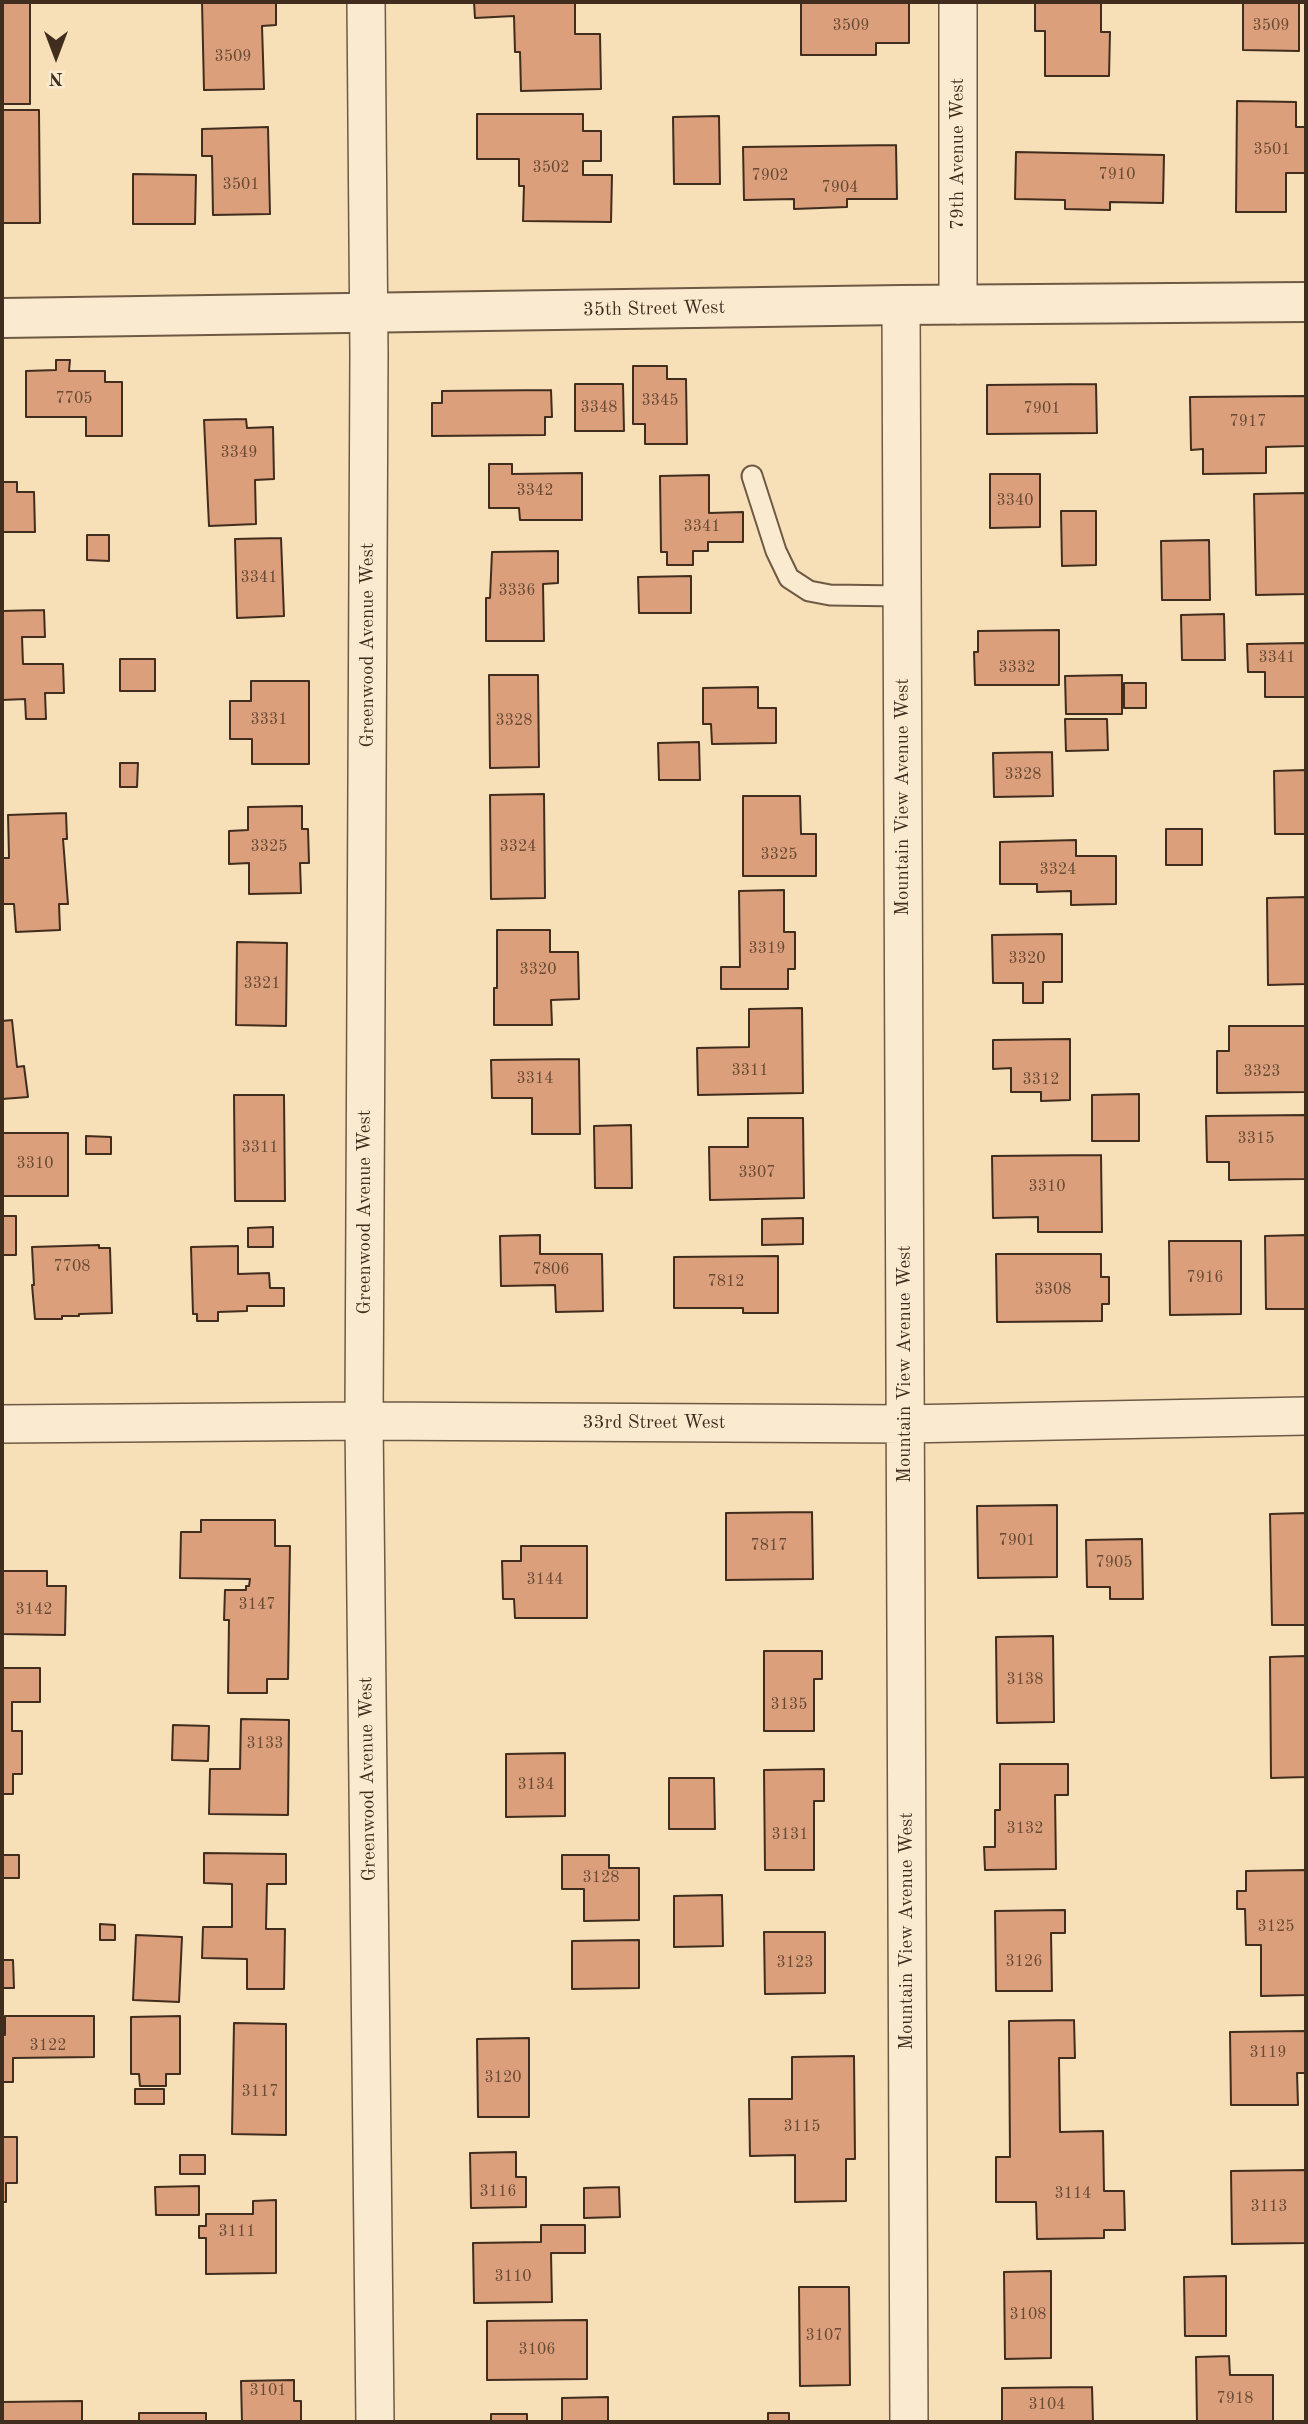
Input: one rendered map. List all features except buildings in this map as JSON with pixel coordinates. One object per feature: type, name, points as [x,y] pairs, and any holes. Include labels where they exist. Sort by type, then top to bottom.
[{"type":"street","name":"Greenwood Avenue West","points":[[366,2],[369,312],[364,1421],[375,2422]]},
{"type":"street","name":"79th Avenue West","points":[[958,2],[958,305]]},
{"type":"street","name":"35th Street West","points":[[2,318],[1306,302]]},
{"type":"street","name":"Mountain View Avenue West","points":[[901,305],[909,2422]]},
{"type":"street","name":"33rd Street West","points":[[2,1424],[364,1421],[905,1424],[1306,1416]]},
{"type":"lane","points":[[752,476],[776,551],[789,578],[809,591],[830,595],[902,596]]}]
